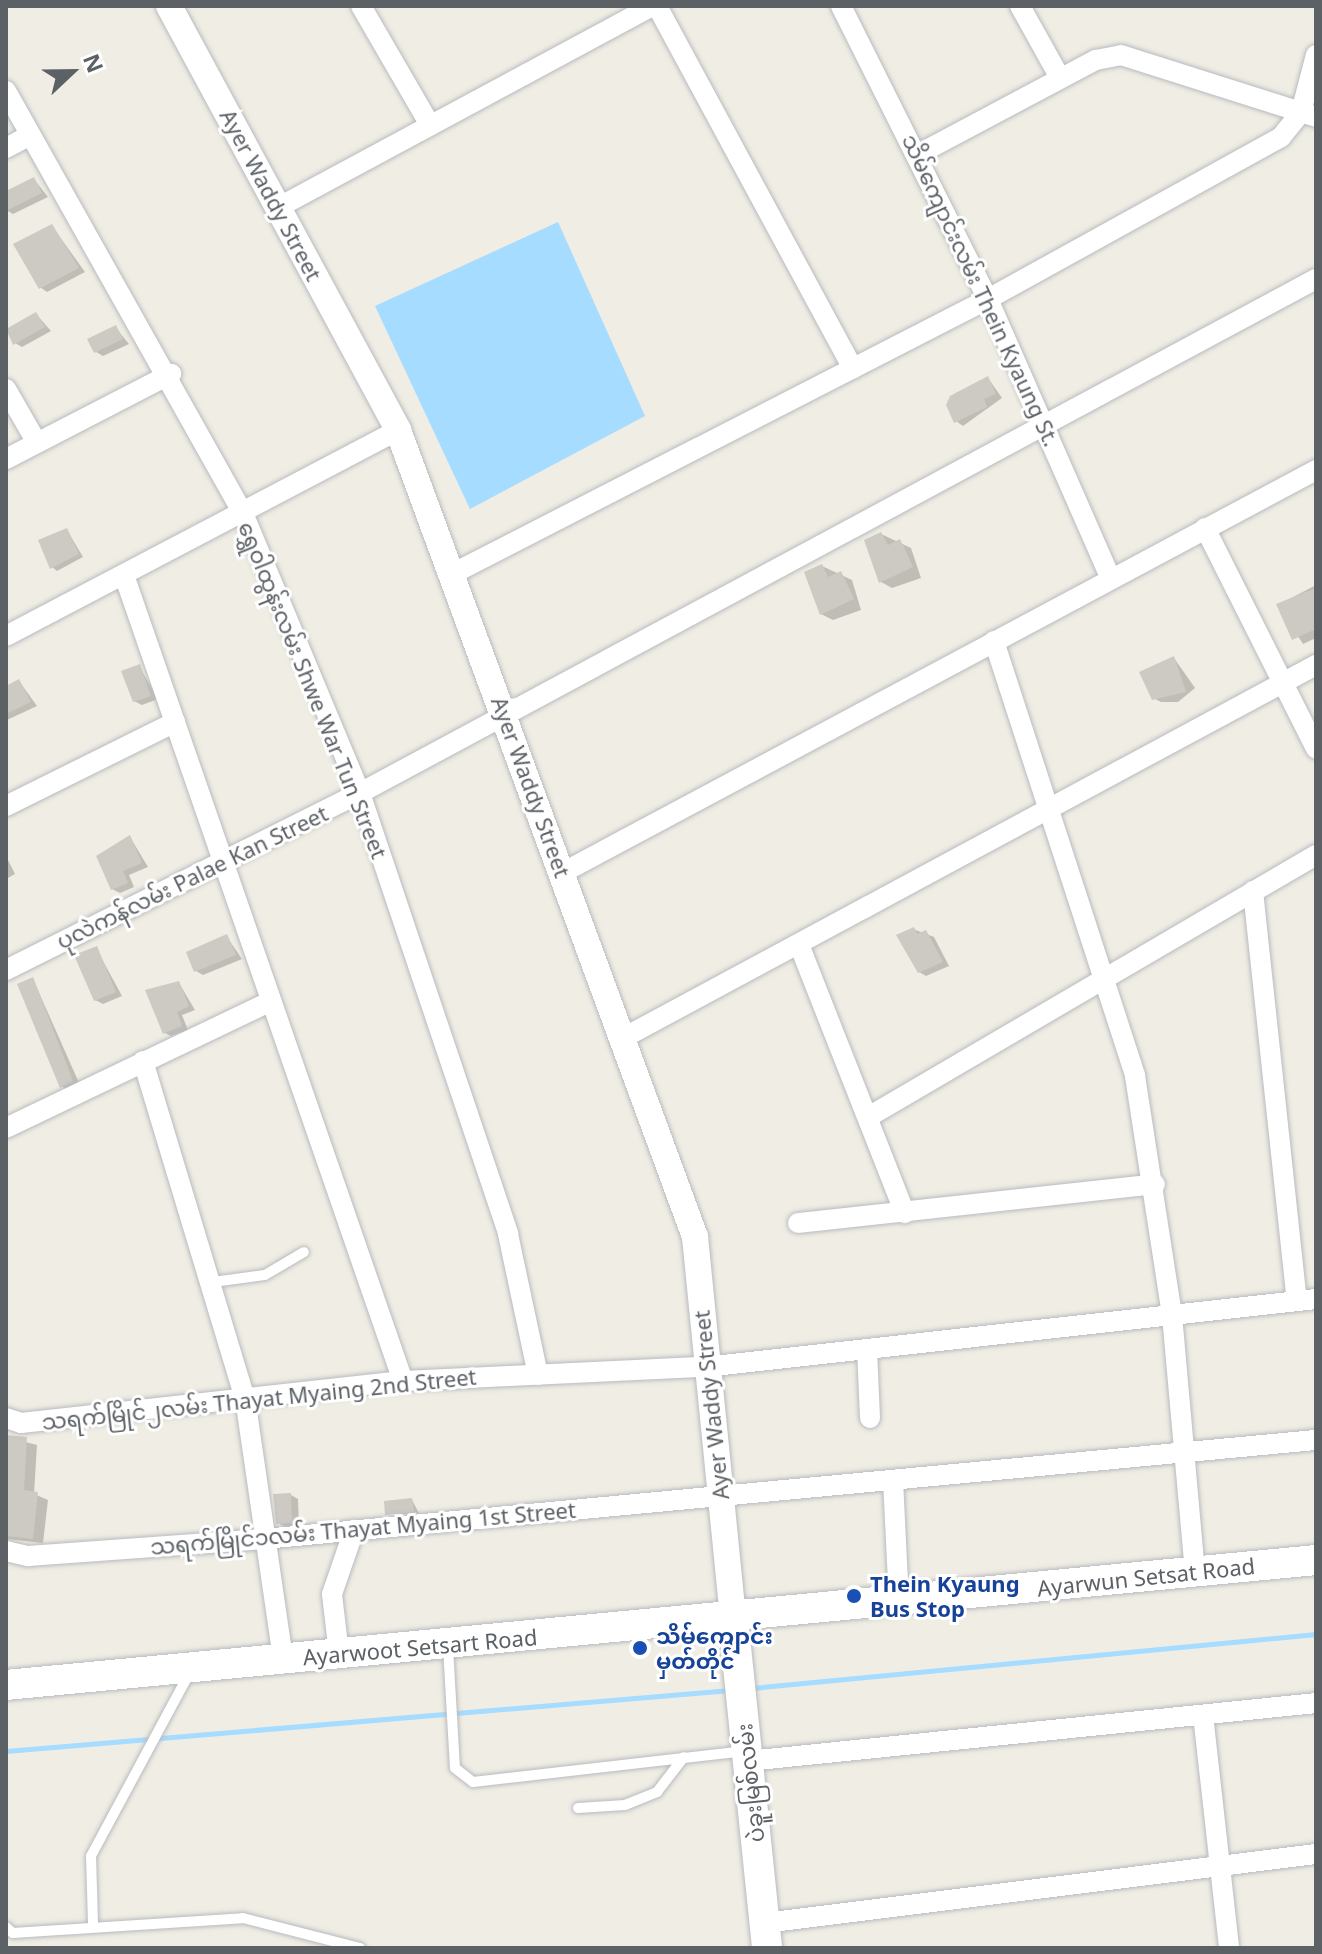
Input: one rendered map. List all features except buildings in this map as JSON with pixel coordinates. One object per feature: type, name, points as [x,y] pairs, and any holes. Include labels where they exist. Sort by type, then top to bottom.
[{"type":"main road","name":"Ayarwun Setsat Road","points":[[834,1608],[1316,1560]]},
{"type":"main road","name":"Ayarwoot Setsart Road","points":[[6,1685],[834,1608]]},
{"type":"main road","name":"ပဲခူးမြစ်လမ်း","points":[[733,1618],[766,1936]]},
{"type":"street","name":"Ayer Waddy Street","points":[[169,6],[398,430],[625,1037],[695,1237],[705,1367],[733,1618]]},
{"type":"street","points":[[361,6],[430,125]]},
{"type":"street","points":[[279,207],[655,6],[853,368]]},
{"type":"street","name":"သိမ်ကျောင်းလမ်း Thein Kyaung St.","points":[[841,6],[988,299],[1048,429],[1111,579]]},
{"type":"street","points":[[1020,6],[1060,78]]},
{"type":"street","points":[[454,573],[988,299],[1281,137],[1308,115],[1316,55]]},
{"type":"street","points":[[917,155],[1096,60],[1145,58],[1308,115]]},
{"type":"street","name":"ရွှေဝါထွန်းလမ်း Shwe War Tun Street","points":[[6,91],[171,374],[243,513],[360,793],[508,1234],[538,1375]]},
{"type":"street","points":[[6,148],[30,135]]},
{"type":"street","name":"ပုလဲကန်လမ်း Palae Kan Street","points":[[6,970],[360,793],[504,713],[1048,429],[1316,279]]},
{"type":"street","points":[[6,459],[171,374]]},
{"type":"street","points":[[6,389],[37,443]]},
{"type":"street","points":[[6,636],[398,430]]},
{"type":"street","points":[[562,873],[1316,470]]},
{"type":"street","points":[[1205,528],[1316,749]]},
{"type":"street","points":[[124,575],[403,1381]]},
{"type":"street","points":[[994,641],[1107,977],[1155,1184],[1172,1315],[1195,1572]]},
{"type":"street","points":[[625,1037],[800,947],[1316,665]]},
{"type":"street","points":[[6,806],[175,722]]},
{"type":"street","points":[[868,1117],[1316,855]]},
{"type":"street","points":[[1253,891],[1306,1300]]},
{"type":"street","points":[[800,947],[905,1213]]},
{"type":"street","points":[[6,1128],[271,1001]]},
{"type":"street","points":[[143,1061],[213,1282],[245,1398],[283,1659]]},
{"type":"street","points":[[798,1223],[1155,1184]]},
{"type":"street","name":"သရက်မြိုင်၂လမ်း Thayat Myaing 2nd Street","points":[[6,1418],[21,1423],[403,1381],[705,1367],[1306,1300]]},
{"type":"street","points":[[867,1349],[870,1418]]},
{"type":"street","name":"သရက်မြိုင်၁လမ်း Thayat Myaing 1st Street","points":[[6,1551],[28,1556],[264,1539],[1316,1440]]},
{"type":"street","points":[[893,1480],[899,1602]]},
{"type":"street","points":[[339,1654],[332,1594],[354,1530]]},
{"type":"street","points":[[747,1756],[1316,1703]]},
{"type":"street","points":[[1203,1715],[1229,1948]]},
{"type":"street","points":[[766,1936],[1220,1864],[1316,1854]]},
{"type":"lane","points":[[213,1282],[265,1275],[279,1260],[304,1252]]},
{"type":"lane","points":[[448,1645],[446,1681],[455,1768],[473,1782],[684,1757],[747,1756]]},
{"type":"lane","points":[[93,1923],[91,1856],[152,1749],[192,1668]]},
{"type":"lane","points":[[578,1808],[625,1805],[657,1792],[684,1757]]},
{"type":"lane","points":[[6,1927],[13,1933],[93,1923],[243,1918],[360,1948]]},
{"type":"water","points":[[558,222],[645,416],[470,509],[375,306]]},
{"type":"waterway","points":[[752,1688],[1316,1634]]},
{"type":"waterway","points":[[6,1751],[730,1690]]},
{"type":"place","name":"Thein Kyaung Bus Stop","points":[[854,1596]]},
{"type":"place","name":"သိမ်ကျောင်း မှတ်တိုင်","points":[[640,1648]]}]
